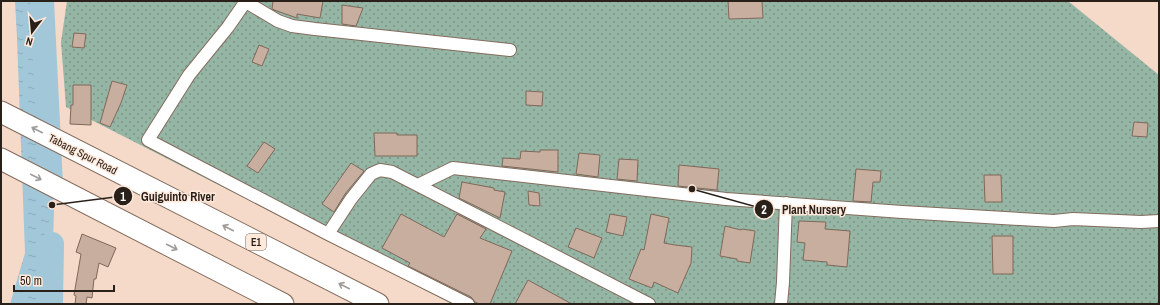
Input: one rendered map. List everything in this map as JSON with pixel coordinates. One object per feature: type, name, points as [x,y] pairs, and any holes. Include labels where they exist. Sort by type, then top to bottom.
[{"type":"highway","name":"Tabang Spur Road","points":[[1,112],[378,304]]},
{"type":"highway","points":[[1,159],[283,304]]},
{"type":"street","points":[[468,304],[328,234],[148,140],[188,75],[228,27],[246,2],[278,22],[292,26],[315,30],[510,50]]},
{"type":"street","points":[[418,185],[453,168],[718,198],[894,212],[1054,222],[1073,219],[1141,222],[1159,221]]},
{"type":"street","points":[[328,234],[351,199],[371,174],[380,170],[392,172],[649,304]]},
{"type":"street","points":[[781,304],[786,203]]},
{"type":"green space","points":[[67,1],[1068,1],[1159,75],[1159,304],[452,304],[66,107],[61,42]]},
{"type":"water","points":[[15,1],[43,1],[42,50],[54,210],[52,275],[46,304],[10,304],[25,253]]},
{"type":"building","points":[[273,1],[323,1],[320,18],[297,14],[297,18],[272,9]]},
{"type":"building","points":[[728,1],[762,1],[763,18],[729,19]]},
{"type":"building","points":[[342,5],[363,8],[356,26],[342,24]]},
{"type":"building","points":[[74,33],[86,34],[84,48],[72,47]]},
{"type":"building","points":[[259,45],[269,49],[262,66],[252,62]]},
{"type":"building","points":[[112,81],[127,85],[110,127],[100,123]]},
{"type":"building","points":[[73,85],[91,85],[91,125],[70,124],[71,105],[73,105]]},
{"type":"building","points":[[526,91],[543,92],[542,106],[526,105]]},
{"type":"building","points":[[1134,122],[1148,123],[1147,137],[1132,136]]},
{"type":"building","points":[[374,133],[417,135],[417,156],[375,156]]},
{"type":"building","points":[[264,142],[275,149],[258,173],[247,166]]},
{"type":"building","points":[[540,150],[558,150],[558,172],[502,166],[503,158],[520,159],[521,151],[540,152]]},
{"type":"building","points":[[579,153],[600,155],[598,177],[576,174]]},
{"type":"building","points":[[619,159],[638,160],[637,181],[617,179]]},
{"type":"building","points":[[351,163],[364,171],[345,194],[334,212],[322,204]]},
{"type":"building","points":[[679,165],[719,169],[717,190],[678,186]]},
{"type":"building","points":[[856,169],[881,171],[880,182],[873,182],[871,202],[853,201]]},
{"type":"building","points":[[984,175],[1001,175],[1002,202],[985,202]]},
{"type":"building","points":[[462,182],[494,188],[494,190],[505,192],[500,218],[459,198]]},
{"type":"building","points":[[528,191],[539,193],[540,206],[529,205]]},
{"type":"building","points":[[401,214],[444,237],[457,214],[486,229],[480,238],[512,251],[490,304],[479,304],[475,302],[471,297],[408,266],[410,263],[382,248]]},
{"type":"building","points":[[610,214],[627,217],[623,236],[606,232]]},
{"type":"building","points":[[651,214],[669,218],[664,243],[692,247],[691,263],[678,293],[654,282],[652,288],[629,279],[641,249],[644,250]]},
{"type":"building","points":[[799,221],[826,222],[825,229],[850,231],[847,267],[827,265],[827,262],[803,260],[805,243],[797,242]]},
{"type":"building","points":[[725,226],[741,230],[755,231],[750,263],[720,256]]},
{"type":"building","points":[[576,228],[602,238],[594,258],[568,247]]},
{"type":"building","points":[[82,234],[116,248],[108,267],[99,263],[96,279],[94,279],[92,298],[87,297],[86,304],[75,304],[76,296],[74,295],[81,254],[76,252]]},
{"type":"building","points":[[992,236],[1013,236],[1013,274],[993,274]]},
{"type":"building","points":[[528,280],[572,304],[515,304]]},
{"type":"waterway","points":[[42,1],[51,184]]},
{"type":"waterway","points":[[51,304],[52,244]]},
{"type":"place","name":"Plant Nursery","points":[[692,189]]},
{"type":"place","name":"Guiguinto River","points":[[52,205]]}]
